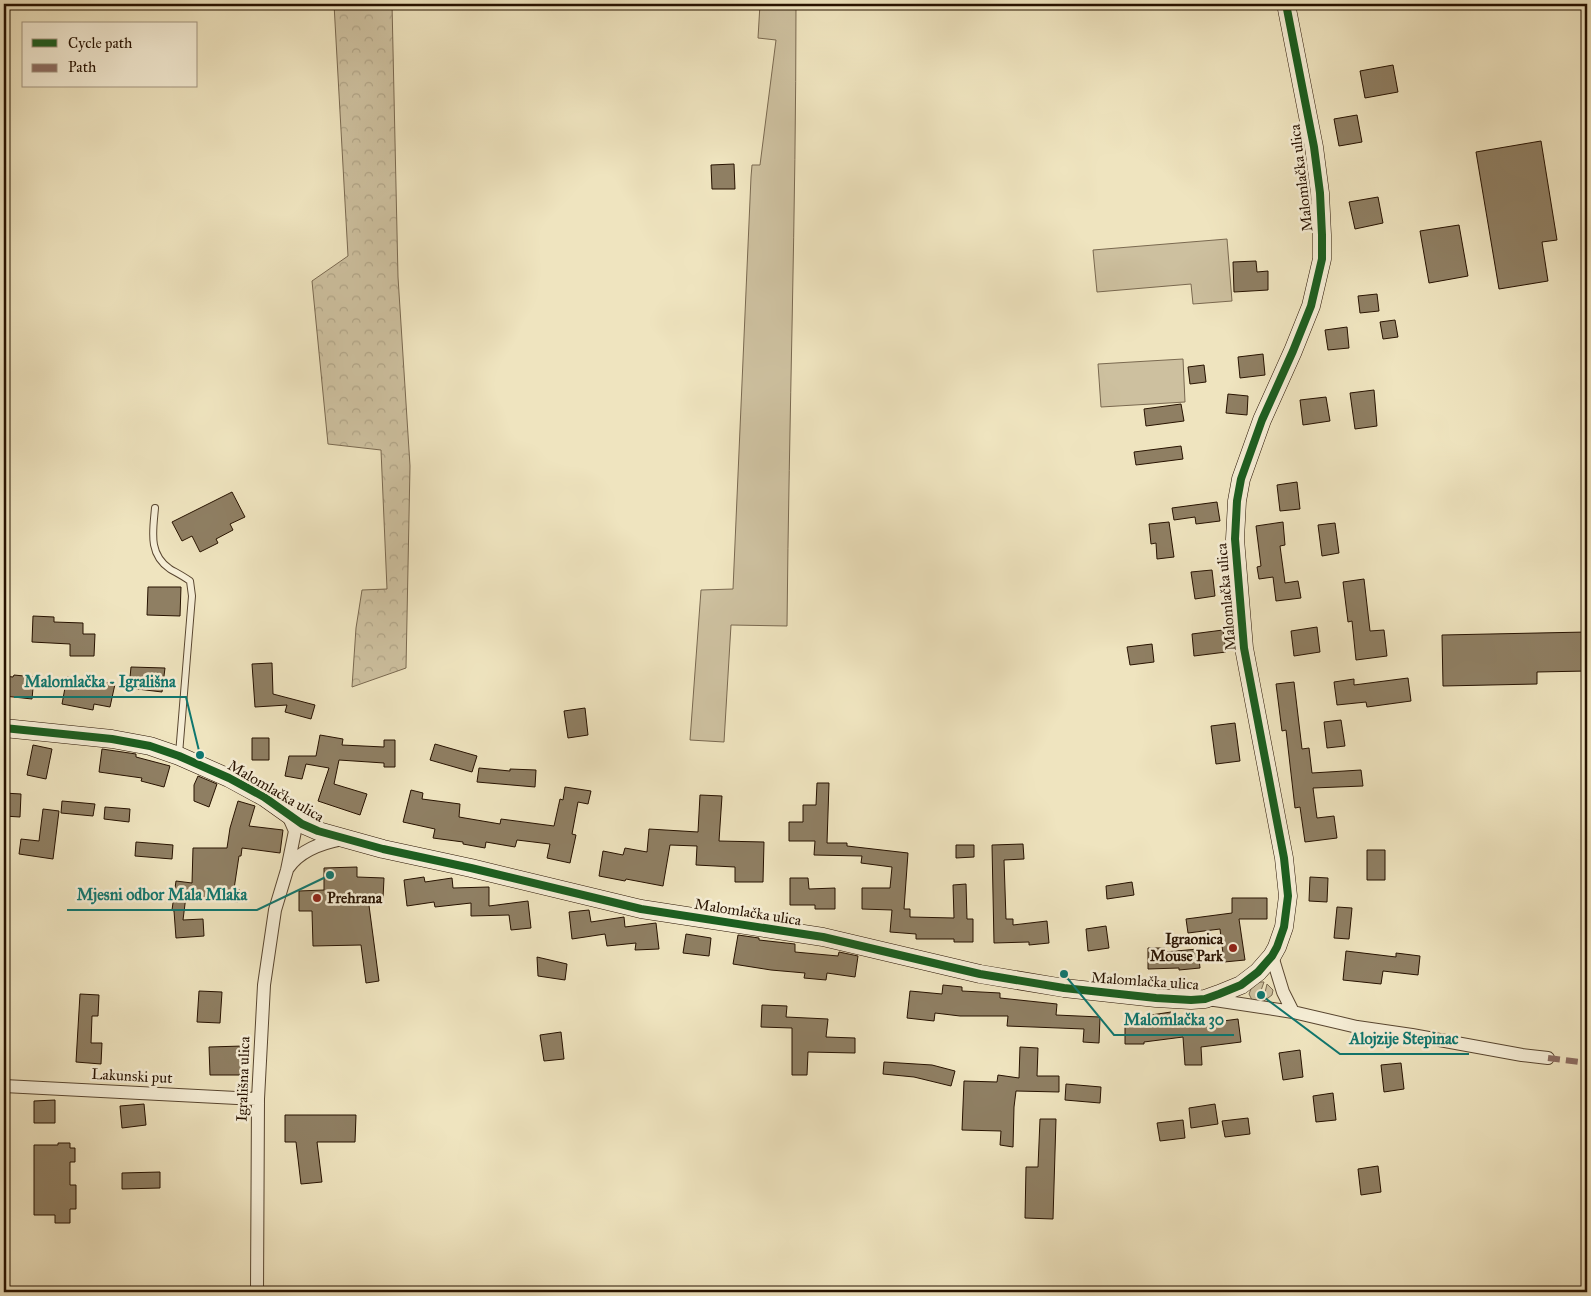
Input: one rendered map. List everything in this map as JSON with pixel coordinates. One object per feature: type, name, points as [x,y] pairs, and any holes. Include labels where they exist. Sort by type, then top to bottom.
[{"type":"street","name":"Malomlačka ulica","points":[[4,728],[112,739],[150,746],[179,756],[228,778],[264,797],[302,824],[318,831],[383,850],[530,882],[641,909],[823,937],[980,974],[1064,988],[1191,1000],[1205,998],[1241,985],[1258,972],[1278,947],[1285,920],[1288,896],[1287,879],[1244,648],[1236,562],[1236,501],[1241,479],[1262,420],[1311,306],[1322,259],[1320,193],[1314,148],[1286,4]]},
{"type":"street","name":"Igrališna ulica","points":[[257,1292],[258,1099],[264,985],[276,910],[295,831],[287,814]]},
{"type":"street","name":"Igrališna ulica","points":[[287,870],[293,861],[306,851],[342,838]]},
{"type":"street","points":[[1272,956],[1282,992],[1294,1012]]},
{"type":"street","name":"Malomlačka ulica","points":[[1205,998],[1294,1012],[1357,1027],[1548,1058]]},
{"type":"street","name":"Lakunski put","points":[[4,1086],[258,1099]]},
{"type":"lane","points":[[155,508],[152,539],[156,553],[161,561],[190,582],[192,596],[179,756]]},
{"type":"green space","points":[[334,4],[392,4],[398,277],[410,466],[406,668],[352,687],[356,628],[362,590],[387,589],[381,450],[328,444],[312,281],[348,256]]},
{"type":"green space","points":[[760,4],[796,4],[787,626],[731,625],[724,742],[690,740],[701,590],[733,589],[751,177],[752,165],[760,165],[776,40],[758,38]]},
{"type":"green space","points":[[1227,239],[1232,301],[1193,304],[1191,284],[1097,292],[1093,250]]},
{"type":"green space","points":[[1183,359],[1185,402],[1101,407],[1098,364]]},
{"type":"green space","points":[[1259,982],[1264,982],[1259,996],[1264,997],[1267,984],[1273,990],[1272,995],[1264,1001],[1252,1000],[1249,994],[1251,989]]},
{"type":"building","points":[[1393,65],[1398,92],[1365,98],[1360,71]]},
{"type":"building","points":[[1357,115],[1362,142],[1339,146],[1334,119]]},
{"type":"building","points":[[1541,141],[1557,240],[1542,242],[1548,281],[1499,289],[1476,152]]},
{"type":"building","points":[[734,164],[735,189],[712,189],[711,165]]},
{"type":"building","points":[[1378,197],[1383,223],[1355,229],[1349,202]]},
{"type":"building","points":[[1459,225],[1468,276],[1429,283],[1420,231]]},
{"type":"building","points":[[1256,261],[1257,272],[1268,271],[1268,290],[1234,292],[1233,262]]},
{"type":"building","points":[[1377,294],[1379,311],[1360,313],[1358,296]]},
{"type":"building","points":[[1395,320],[1398,337],[1383,339],[1380,322]]},
{"type":"building","points":[[1347,327],[1349,348],[1328,350],[1325,330]]},
{"type":"building","points":[[1263,354],[1265,375],[1240,378],[1238,357]]},
{"type":"building","points":[[1204,365],[1206,382],[1190,384],[1188,367]]},
{"type":"building","points":[[1374,390],[1377,426],[1355,429],[1350,393]]},
{"type":"building","points":[[1228,394],[1248,396],[1247,415],[1226,413]]},
{"type":"building","points":[[1326,397],[1330,421],[1303,425],[1300,400]]},
{"type":"building","points":[[1181,404],[1184,421],[1146,426],[1144,409]]},
{"type":"building","points":[[1181,446],[1183,459],[1136,465],[1134,452]]},
{"type":"building","points":[[1297,482],[1300,509],[1280,511],[1277,485]]},
{"type":"building","points":[[232,492],[245,517],[230,524],[233,530],[216,539],[218,543],[200,552],[192,536],[182,541],[172,522]]},
{"type":"building","points":[[1217,502],[1220,521],[1196,524],[1195,517],[1174,520],[1172,508]]},
{"type":"building","points":[[1169,522],[1174,557],[1157,559],[1156,543],[1151,544],[1149,524]]},
{"type":"building","points":[[1283,522],[1285,545],[1280,546],[1285,583],[1298,581],[1301,598],[1276,601],[1273,577],[1259,579],[1257,567],[1261,566],[1256,526]]},
{"type":"building","points":[[1335,523],[1339,553],[1322,556],[1318,525]]},
{"type":"building","points":[[1212,570],[1215,596],[1195,599],[1191,572]]},
{"type":"building","points":[[1364,579],[1370,631],[1384,630],[1387,656],[1356,660],[1352,621],[1348,622],[1343,582]]},
{"type":"building","points":[[148,587],[181,587],[180,616],[147,615]]},
{"type":"building","points":[[33,616],[54,617],[54,622],[83,623],[83,634],[95,634],[94,656],[70,656],[70,644],[32,642]]},
{"type":"building","points":[[1317,627],[1320,652],[1294,656],[1291,631]]},
{"type":"building","points":[[1223,630],[1226,652],[1194,656],[1192,634]]},
{"type":"building","points":[[1587,632],[1587,671],[1537,672],[1537,684],[1443,686],[1442,635]]},
{"type":"building","points":[[1152,644],[1154,662],[1130,665],[1127,647]]},
{"type":"building","points":[[272,663],[273,694],[315,705],[311,719],[285,712],[287,705],[255,707],[252,664]]},
{"type":"building","points":[[131,667],[165,668],[162,692],[129,688]]},
{"type":"building","points":[[14,675],[34,677],[32,699],[4,696],[4,676],[13,677]]},
{"type":"building","points":[[67,677],[115,684],[110,707],[94,704],[93,710],[62,704]]},
{"type":"building","points":[[1408,678],[1411,701],[1367,707],[1366,702],[1337,705],[1334,682],[1354,679],[1354,685]]},
{"type":"building","points":[[1294,682],[1302,749],[1309,748],[1312,773],[1361,770],[1363,786],[1313,788],[1317,818],[1334,816],[1337,838],[1305,842],[1300,807],[1295,808],[1286,730],[1282,731],[1276,684]]},
{"type":"building","points":[[585,708],[588,735],[568,738],[564,711]]},
{"type":"building","points":[[1341,720],[1345,746],[1327,748],[1324,722]]},
{"type":"building","points":[[1235,723],[1240,761],[1216,764],[1211,726]]},
{"type":"building","points":[[320,735],[343,739],[342,745],[384,747],[384,740],[395,740],[395,767],[384,767],[384,763],[339,760],[334,784],[367,794],[360,815],[318,801],[329,768],[306,764],[302,779],[285,776],[289,756],[316,756]]},
{"type":"building","points":[[252,738],[269,738],[269,760],[252,760]]},
{"type":"building","points":[[435,744],[477,756],[472,772],[430,760]]},
{"type":"building","points":[[33,745],[52,749],[46,779],[27,775]]},
{"type":"building","points":[[102,749],[136,754],[136,757],[170,766],[164,787],[141,781],[142,778],[99,772]]},
{"type":"building","points":[[479,768],[510,771],[510,769],[536,770],[535,787],[477,782]]},
{"type":"building","points":[[198,776],[217,784],[209,807],[194,801],[194,785]]},
{"type":"building","points":[[817,783],[829,783],[827,843],[847,843],[847,846],[908,853],[904,909],[910,909],[910,917],[954,918],[953,885],[966,884],[967,919],[973,919],[973,942],[954,942],[954,939],[916,939],[916,934],[890,932],[892,910],[862,909],[862,888],[890,888],[892,867],[861,863],[862,856],[814,855],[815,841],[789,841],[789,822],[803,822],[803,805],[816,805]]},
{"type":"building","points":[[565,787],[591,791],[588,804],[578,802],[572,834],[576,835],[570,863],[547,858],[550,844],[517,840],[515,847],[486,842],[485,848],[463,844],[463,842],[433,838],[435,829],[403,822],[411,790],[423,793],[422,799],[460,804],[459,817],[500,824],[501,819],[554,826],[560,799],[563,800]]},
{"type":"building","points":[[4,793],[21,794],[20,817],[4,816]]},
{"type":"building","points":[[700,795],[722,796],[719,841],[764,842],[763,882],[735,882],[735,867],[696,865],[697,846],[670,845],[663,886],[599,876],[603,851],[623,855],[625,848],[647,852],[649,829],[698,832]]},
{"type":"building","points":[[62,801],[95,804],[93,816],[61,813]]},
{"type":"building","points":[[238,801],[255,806],[249,826],[283,830],[280,853],[242,848],[234,889],[240,890],[238,902],[186,896],[183,920],[203,919],[204,936],[176,938],[174,911],[172,910],[176,881],[192,883],[193,848],[227,848],[230,828]]},
{"type":"building","points":[[105,807],[130,809],[129,822],[104,819]]},
{"type":"building","points":[[43,809],[59,811],[53,859],[19,854],[21,839],[39,841]]},
{"type":"building","points":[[136,842],[173,845],[172,859],[135,856]]},
{"type":"building","points":[[1023,844],[1024,859],[1004,860],[1006,919],[1013,919],[1013,925],[1047,921],[1049,943],[1029,945],[1029,942],[994,943],[992,845]]},
{"type":"building","points":[[956,845],[974,845],[974,857],[956,858]]},
{"type":"building","points":[[1367,850],[1385,850],[1385,880],[1367,880]]},
{"type":"building","points":[[357,867],[357,877],[384,878],[383,898],[368,898],[379,981],[366,983],[361,945],[313,946],[312,911],[299,911],[299,891],[324,890],[324,868]]},
{"type":"building","points":[[424,877],[425,882],[452,878],[453,888],[489,887],[489,906],[528,901],[531,928],[511,930],[509,915],[471,916],[471,903],[435,907],[434,902],[407,906],[404,880]]},
{"type":"building","points":[[1310,877],[1328,878],[1327,902],[1309,901]]},
{"type":"building","points":[[790,878],[808,878],[809,889],[835,888],[835,909],[815,909],[815,905],[790,905]]},
{"type":"building","points":[[1132,882],[1134,895],[1107,899],[1106,886]]},
{"type":"building","points":[[1232,898],[1267,898],[1267,919],[1239,919],[1245,960],[1224,962],[1220,929],[1188,933],[1186,919],[1232,913]]},
{"type":"building","points":[[1337,907],[1352,908],[1349,939],[1334,938]]},
{"type":"building","points":[[589,910],[591,922],[624,917],[625,927],[656,923],[659,949],[635,950],[636,943],[607,946],[605,934],[572,939],[569,912]]},
{"type":"building","points":[[1106,926],[1109,948],[1088,951],[1086,929]]},
{"type":"building","points":[[686,934],[711,938],[709,956],[683,953]]},
{"type":"building","points":[[738,935],[759,938],[759,940],[795,944],[795,952],[838,956],[839,952],[858,956],[855,977],[827,973],[826,980],[804,978],[805,973],[733,964]]},
{"type":"building","points":[[1148,948],[1165,948],[1165,952],[1198,949],[1200,968],[1179,970],[1179,968],[1148,969]]},
{"type":"building","points":[[1346,951],[1396,957],[1396,953],[1420,956],[1418,975],[1383,971],[1381,984],[1343,980]]},
{"type":"building","points":[[537,957],[567,964],[565,980],[538,976]]},
{"type":"building","points":[[943,985],[962,987],[962,991],[1000,993],[1000,998],[1057,1004],[1056,1015],[1100,1017],[1099,1043],[1083,1042],[1084,1029],[1007,1026],[1008,1016],[960,1016],[935,1013],[934,1021],[907,1018],[910,991],[942,994]]},
{"type":"building","points":[[199,991],[222,992],[220,1023],[197,1022]]},
{"type":"building","points":[[80,994],[99,995],[98,1016],[92,1016],[91,1043],[102,1043],[101,1064],[76,1062]]},
{"type":"building","points":[[762,1005],[787,1006],[786,1017],[828,1019],[826,1037],[855,1038],[855,1053],[808,1052],[807,1075],[792,1075],[792,1028],[761,1027]]},
{"type":"building","points":[[1171,1012],[1172,1018],[1200,1017],[1200,1024],[1238,1019],[1241,1042],[1201,1047],[1202,1065],[1185,1065],[1183,1037],[1144,1042],[1144,1044],[1125,1044],[1125,1018],[1151,1018],[1151,1015]]},
{"type":"building","points":[[561,1032],[564,1059],[544,1061],[540,1035]]},
{"type":"building","points":[[243,1046],[243,1075],[210,1075],[209,1047]]},
{"type":"building","points":[[1020,1047],[1038,1048],[1037,1076],[1059,1076],[1059,1092],[1016,1091],[1013,1147],[1000,1145],[1001,1131],[962,1130],[964,1081],[997,1082],[998,1075],[1019,1078]]},
{"type":"building","points":[[1300,1050],[1303,1077],[1283,1080],[1279,1053]]},
{"type":"building","points":[[884,1062],[932,1065],[955,1071],[951,1086],[914,1077],[883,1074]]},
{"type":"building","points":[[1401,1063],[1404,1089],[1384,1092],[1381,1065]]},
{"type":"building","points":[[1066,1084],[1101,1087],[1100,1103],[1065,1100]]},
{"type":"building","points":[[1333,1093],[1336,1120],[1316,1122],[1313,1096]]},
{"type":"building","points":[[55,1100],[55,1123],[34,1123],[34,1101]]},
{"type":"building","points":[[144,1104],[146,1125],[122,1128],[120,1106]]},
{"type":"building","points":[[1215,1104],[1218,1124],[1191,1128],[1189,1108]]},
{"type":"building","points":[[285,1115],[356,1115],[355,1142],[317,1142],[322,1182],[301,1184],[296,1142],[285,1142]]},
{"type":"building","points":[[1248,1118],[1250,1134],[1225,1137],[1222,1121]]},
{"type":"building","points":[[1040,1119],[1056,1119],[1053,1219],[1025,1218],[1026,1167],[1038,1167]]},
{"type":"building","points":[[1183,1120],[1185,1138],[1160,1141],[1157,1123]]},
{"type":"building","points":[[58,1143],[70,1143],[70,1148],[75,1148],[75,1162],[70,1162],[70,1185],[76,1185],[76,1209],[70,1209],[70,1223],[55,1223],[55,1215],[34,1215],[34,1145],[58,1145]]},
{"type":"building","points":[[1378,1166],[1381,1192],[1361,1195],[1358,1169]]},
{"type":"building","points":[[160,1172],[160,1188],[122,1189],[122,1173]]},
{"type":"marked path","points":[[1548,1058],[1587,1063]]},
{"type":"cycle path","points":[[4,728],[112,739],[150,746],[179,756],[229,778],[264,797],[302,824],[318,831],[383,849],[641,909],[823,937],[980,974],[1064,988],[1191,1000],[1205,999],[1241,985],[1258,972],[1277,947],[1284,927],[1288,896],[1284,858],[1244,648],[1235,539],[1237,501],[1241,479],[1262,420],[1311,306],[1322,259],[1320,193],[1314,147],[1286,4]]},
{"type":"place","name":"Malomlačka - Igrališna","points":[[200,755]]},
{"type":"place","name":"Mjesni odbor Mala Mlaka","points":[[330,875]]},
{"type":"place","name":"Prehrana","points":[[317,898]]},
{"type":"place","name":"Igraonica Mouse Park","points":[[1233,948]]},
{"type":"place","name":"Malomlačka 30","points":[[1064,974]]},
{"type":"place","name":"Alojzije Stepinac","points":[[1261,995]]}]
